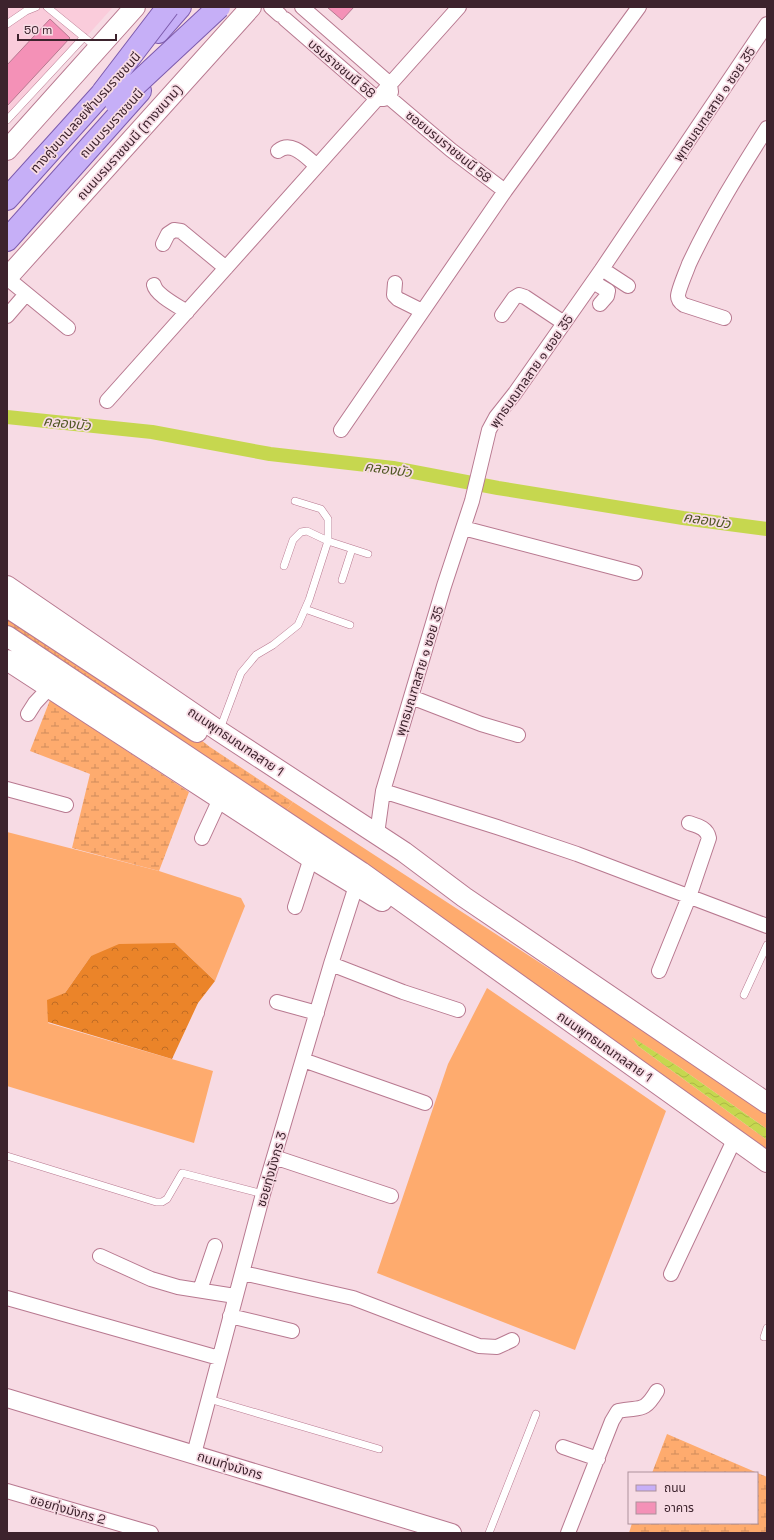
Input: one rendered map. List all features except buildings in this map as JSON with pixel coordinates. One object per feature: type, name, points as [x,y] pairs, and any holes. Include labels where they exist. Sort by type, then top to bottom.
[{"type":"main road","points":[[7,150],[91,43],[135,7]]},
{"type":"main road","points":[[109,97],[169,7]]},
{"type":"main road","points":[[7,188],[169,7]]},
{"type":"main road","name":"ทางคู่ขนานลอยฟ้าบรมราชชนนี","points":[[7,227],[180,7]]},
{"type":"main road","name":"ทางคู่ขนานลอยฟ้าบรมราชชนนี","points":[[7,199],[109,97],[204,7]]},
{"type":"main road","name":"ถนนบรมราชชนนี","points":[[7,240],[216,7]]},
{"type":"main road","points":[[109,97],[219,7]]},
{"type":"main road","name":"ถนนบรมราชชนนี (ทางขนาน)","points":[[7,278],[251,7]]},
{"type":"main road","name":"ถนนพุทธมณฑลสาย 1","points":[[7,586],[212,734],[386,854],[464,897]]},
{"type":"main road","name":"ถนนพุทธมณฑลสาย 1","points":[[7,606],[212,734],[377,834],[428,869],[464,897],[767,1103]]},
{"type":"main road","name":"ถนนพุทธมณฑลสาย 1","points":[[7,636],[354,868],[767,1162]]},
{"type":"main road","name":"ถนนพุทธมณฑลสาย 1","points":[[7,660],[356,886],[397,910],[441,930]]},
{"type":"street","name":"บรมราชชนนี 58","points":[[279,14],[376,98],[392,100],[390,84],[302,7]]},
{"type":"street","points":[[107,401],[390,84],[448,13],[459,7]]},
{"type":"street","points":[[341,430],[505,191],[639,7]]},
{"type":"street","name":"พุทธมณฑลสาย ๑ ซอย 35","points":[[377,834],[383,791],[472,501],[489,430],[496,417],[515,393],[602,269],[767,24]]},
{"type":"street","name":"ซอยบรมราชชนนี 58","points":[[392,100],[451,150],[505,191]]},
{"type":"street","points":[[724,318],[684,305],[679,301],[678,295],[686,272],[699,244],[735,177],[767,128]]},
{"type":"street","points":[[278,151],[289,146],[317,166]]},
{"type":"street","points":[[162,244],[168,234],[174,230],[181,231],[226,268]]},
{"type":"street","points":[[602,269],[628,286]]},
{"type":"street","points":[[7,278],[68,328]]},
{"type":"street","points":[[593,282],[608,291],[608,296],[600,304]]},
{"type":"street","points":[[395,283],[394,295],[398,299],[422,312]]},
{"type":"street","points":[[154,285],[155,289],[162,296],[187,312]]},
{"type":"street","points":[[7,316],[26,294]]},
{"type":"street","points":[[502,315],[514,298],[519,295],[525,297],[564,323]]},
{"type":"street","points":[[463,528],[635,573]]},
{"type":"street","points":[[28,714],[35,703],[50,687]]},
{"type":"street","points":[[411,696],[481,724],[518,735]]},
{"type":"street","points":[[7,789],[66,805]]},
{"type":"street","points":[[383,791],[497,826],[577,854],[767,926]]},
{"type":"street","points":[[202,838],[220,799]]},
{"type":"street","points":[[659,971],[689,897],[709,838],[708,833],[704,829],[689,823]]},
{"type":"street","points":[[295,907],[312,858]]},
{"type":"street","name":"ซอยทุ่งมังกร 3","points":[[194,1454],[230,1316],[243,1273],[262,1194],[356,886]]},
{"type":"street","points":[[331,964],[403,992],[458,1010]]},
{"type":"street","points":[[277,1002],[317,1013]]},
{"type":"street","points":[[303,1060],[424,1104]]},
{"type":"street","points":[[671,1274],[735,1138]]},
{"type":"street","points":[[274,1157],[391,1196]]},
{"type":"street","points":[[200,1290],[215,1246]]},
{"type":"street","points":[[100,1256],[162,1282],[178,1287],[236,1296]]},
{"type":"street","points":[[243,1273],[353,1298],[479,1346],[497,1347],[512,1340]]},
{"type":"street","points":[[7,1298],[220,1358]]},
{"type":"street","points":[[230,1316],[292,1331]]},
{"type":"street","points":[[568,1533],[612,1421],[618,1411],[644,1407],[649,1404],[657,1391]]},
{"type":"street","name":"ถนนทุ่งมังกร","points":[[7,1398],[452,1533]]},
{"type":"street","points":[[563,1447],[598,1459]]},
{"type":"street","name":"ซอยทุ่งมังกร 2","points":[[7,1491],[152,1533]]},
{"type":"lane","points":[[7,24],[26,10],[36,7]]},
{"type":"lane","points":[[7,120],[91,43],[47,7]]},
{"type":"lane","points":[[212,734],[241,673],[256,656],[273,645],[298,624],[305,609],[328,541],[328,519],[322,509],[295,501]]},
{"type":"lane","points":[[284,566],[293,540],[301,532],[307,531],[328,541],[368,554]]},
{"type":"lane","points":[[342,580],[352,549]]},
{"type":"lane","points":[[305,609],[350,625]]},
{"type":"lane","points":[[744,995],[767,945]]},
{"type":"lane","points":[[7,1156],[156,1202],[162,1202],[167,1199],[182,1173],[262,1194]]},
{"type":"lane","points":[[764,1338],[767,1328]]},
{"type":"lane","points":[[208,1399],[379,1449]]},
{"type":"lane","points":[[489,1533],[536,1414]]},
{"type":"shaded area","points":[[7,7],[113,7],[7,125]]},
{"type":"green space","points":[[7,597],[93,656],[210,747],[293,802],[285,812],[7,645]]},
{"type":"green space","points":[[50,700],[189,792],[159,871],[72,848],[90,774],[30,751]]},
{"type":"green space","points":[[293,802],[717,1078],[767,1114],[767,1129],[679,1067],[633,1038],[638,1046],[767,1140],[767,1152],[285,812]]},
{"type":"green space","points":[[7,832],[159,871],[241,898],[245,906],[215,981],[175,943],[91,956],[65,993],[48,1023],[213,1071],[194,1143],[7,1086]]},
{"type":"green space","points":[[175,943],[215,981],[198,1003],[172,1059],[48,1022],[47,1000],[65,993],[91,956],[119,944]]},
{"type":"green space","points":[[487,988],[666,1111],[575,1350],[377,1273],[448,1064]]},
{"type":"green space","points":[[667,1434],[755,1472],[652,1472]]},
{"type":"green space","points":[[758,1473],[767,1477],[767,1533],[629,1533],[632,1524],[758,1524]]},
{"type":"water","points":[[632,1037],[679,1067],[767,1129],[767,1140],[638,1046]]},
{"type":"waterway","name":"คลองบัว","points":[[7,417],[152,432],[270,454],[393,468],[498,488],[683,518],[767,529]]}]
